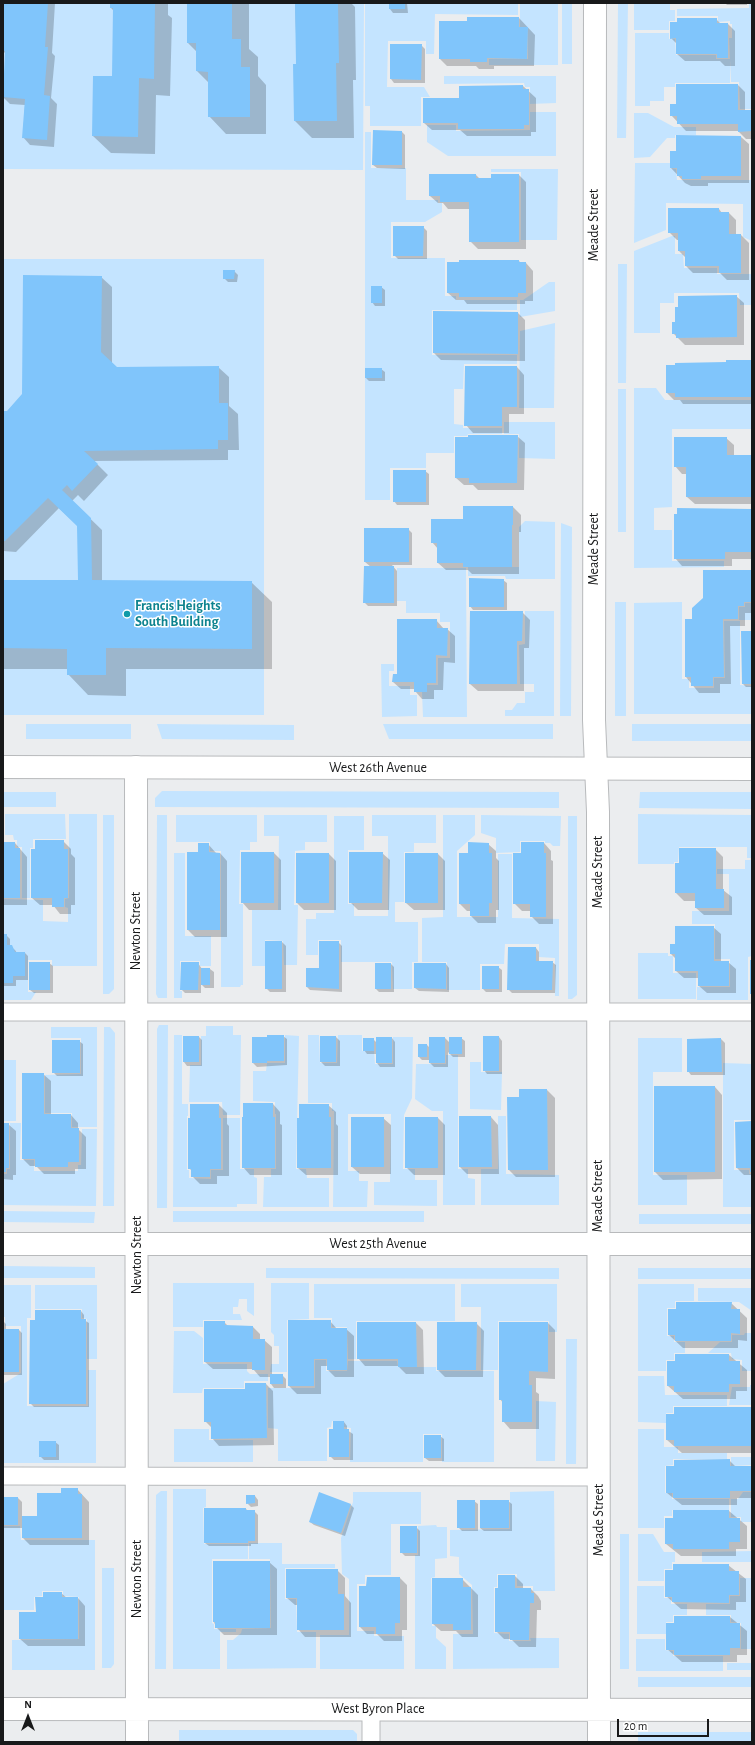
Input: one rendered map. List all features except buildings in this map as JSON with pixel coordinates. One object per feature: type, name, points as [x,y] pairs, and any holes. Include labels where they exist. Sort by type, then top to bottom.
[{"type":"street","name":"Meade Street","points":[[595,3],[594,720],[598,812],[599,1742]]},
{"type":"street","name":"West 26th Avenue","points":[[3,767],[752,769]]},
{"type":"street","name":"Newton Street","points":[[136,767],[137,1742]]},
{"type":"street","name":"West 25th Avenue","points":[[3,1244],[752,1244]]},
{"type":"street","name":"West Byron Place","points":[[3,1709],[752,1710]]},
{"type":"lane","points":[[3,1012],[752,1012]]},
{"type":"lane","points":[[3,1476],[599,1477]]},
{"type":"lane","points":[[371,1709],[371,1742]]},
{"type":"shaded area","points":[[3,3],[364,3],[363,170],[3,169]]},
{"type":"shaded area","points":[[365,3],[518,3],[518,15],[435,14],[434,54],[426,54],[426,41],[388,41],[387,87],[424,87],[430,97],[421,97],[421,126],[370,126],[370,106],[365,106]]},
{"type":"shaded area","points":[[520,3],[558,3],[558,65],[489,65],[489,59],[528,59],[528,27],[520,27]]},
{"type":"shaded area","points":[[562,3],[572,3],[572,64],[562,64]]},
{"type":"shaded area","points":[[618,3],[628,3],[626,138],[617,138]]},
{"type":"shaded area","points":[[634,3],[670,3],[670,10],[675,10],[675,21],[669,21],[669,30],[634,30]]},
{"type":"shaded area","points":[[749,3],[752,3],[752,109],[740,109],[739,82],[731,82],[729,38],[732,38],[732,24],[730,24],[730,21],[718,22],[718,16],[677,16],[677,9],[749,8]]},
{"type":"shaded area","points":[[635,33],[669,33],[669,39],[675,39],[676,55],[716,55],[716,59],[730,59],[730,83],[675,83],[675,87],[664,87],[664,101],[650,101],[650,106],[635,106]]},
{"type":"shaded area","points":[[444,76],[556,76],[556,103],[530,104],[530,87],[525,87],[524,83],[444,84]]},
{"type":"shaded area","points":[[530,112],[556,112],[556,156],[448,156],[427,142],[427,125],[456,125],[456,131],[530,130]]},
{"type":"shaded area","points":[[634,113],[648,113],[674,127],[696,127],[696,135],[675,135],[675,138],[667,138],[650,157],[634,158]]},
{"type":"shaded area","points":[[365,132],[371,132],[371,168],[406,168],[406,200],[438,200],[438,203],[442,203],[442,212],[425,222],[391,222],[391,258],[445,258],[445,296],[456,296],[456,300],[517,300],[517,310],[432,310],[432,355],[517,355],[517,364],[464,364],[463,389],[454,389],[454,424],[463,425],[463,428],[502,428],[502,434],[468,434],[467,436],[454,436],[454,453],[426,453],[426,468],[390,468],[390,500],[365,500]]},
{"type":"shaded area","points":[[635,163],[670,163],[670,168],[676,169],[677,180],[752,180],[752,241],[743,237],[743,204],[666,203],[666,230],[634,243]]},
{"type":"shaded area","points":[[491,169],[558,169],[557,240],[521,240],[521,172],[491,172]]},
{"type":"shaded area","points":[[675,236],[675,254],[683,254],[684,268],[717,268],[717,274],[752,274],[752,305],[740,305],[739,293],[674,293],[674,303],[660,303],[660,333],[634,333],[634,251]]},
{"type":"shaded area","points":[[3,259],[264,259],[264,715],[3,715]]},
{"type":"shaded area","points":[[618,264],[627,264],[626,383],[618,383]]},
{"type":"shaded area","points":[[549,282],[555,282],[555,311],[520,317],[520,300],[523,300]]},
{"type":"shaded area","points":[[555,323],[554,408],[519,408],[520,331]]},
{"type":"shaded area","points":[[634,388],[656,388],[665,400],[752,400],[752,429],[672,429],[672,507],[654,508],[654,530],[672,530],[672,561],[724,561],[724,567],[634,568]]},
{"type":"shaded area","points":[[618,389],[626,389],[626,532],[618,532]]},
{"type":"shaded area","points":[[504,422],[555,422],[555,459],[519,458],[519,434],[504,434]]},
{"type":"shaded area","points":[[525,521],[555,522],[555,579],[506,579],[505,576],[468,576],[468,567],[519,567],[519,527]]},
{"type":"shaded area","points":[[561,523],[572,527],[571,716],[560,716]]},
{"type":"shaded area","points":[[397,568],[466,568],[467,717],[423,717],[422,692],[427,692],[427,685],[438,685],[438,658],[450,658],[450,622],[440,622],[440,613],[406,613],[406,601],[397,601]]},
{"type":"shaded area","points":[[615,602],[626,602],[626,716],[615,716]]},
{"type":"shaded area","points":[[682,602],[682,679],[689,679],[689,688],[714,688],[714,678],[725,678],[724,621],[740,621],[740,685],[752,686],[752,714],[634,714],[634,603]]},
{"type":"shaded area","points":[[745,603],[752,603],[752,620],[739,620],[739,607],[745,607]]},
{"type":"shaded area","points":[[525,611],[554,611],[554,716],[505,716],[505,710],[512,710],[517,703],[525,703],[525,692],[534,692],[534,684],[520,684],[519,645],[525,644]]},
{"type":"shaded area","points":[[381,664],[394,664],[394,671],[389,671],[389,686],[410,686],[410,695],[417,695],[417,716],[382,717]]},
{"type":"shaded area","points":[[26,724],[131,724],[131,739],[26,739]]},
{"type":"shaded area","points":[[157,724],[294,725],[294,740],[162,739]]},
{"type":"shaded area","points":[[383,724],[553,724],[553,739],[389,739]]},
{"type":"shaded area","points":[[632,724],[752,724],[752,741],[632,741]]},
{"type":"shaded area","points":[[162,791],[559,792],[559,808],[155,807],[155,798]]},
{"type":"shaded area","points":[[3,792],[56,792],[56,807],[3,807]]},
{"type":"shaded area","points":[[640,792],[752,792],[752,809],[639,808]]},
{"type":"shaded area","points":[[5,814],[65,814],[66,839],[33,839],[33,848],[30,848],[30,898],[22,898],[22,847],[17,847],[17,840],[14,840],[13,835],[5,835]]},
{"type":"shaded area","points":[[69,814],[97,814],[97,966],[52,966],[52,960],[28,960],[28,992],[36,992],[31,1000],[3,1000],[3,899],[43,900],[43,921],[68,922],[68,908],[65,907],[65,899],[69,898]]},
{"type":"shaded area","points":[[638,814],[752,815],[752,858],[747,858],[747,847],[679,847],[678,862],[674,862],[674,864],[638,864]]},
{"type":"shaded area","points":[[103,815],[114,815],[114,989],[109,994],[103,994]]},
{"type":"shaded area","points":[[157,815],[167,815],[167,998],[158,998],[156,994]]},
{"type":"shaded area","points":[[176,815],[257,815],[257,842],[250,842],[250,850],[240,850],[239,904],[243,904],[243,985],[240,987],[221,987],[221,851],[210,851],[210,842],[176,842]]},
{"type":"shaded area","points":[[264,815],[327,815],[327,842],[305,842],[305,850],[295,851],[294,905],[298,905],[297,965],[284,965],[283,941],[265,940],[265,966],[252,966],[252,910],[278,910],[279,836],[264,836]]},
{"type":"shaded area","points":[[372,815],[436,815],[436,843],[414,843],[414,852],[404,852],[404,902],[395,902],[395,922],[418,922],[418,962],[412,962],[412,989],[393,989],[392,962],[341,962],[341,940],[318,940],[318,955],[306,955],[306,919],[316,919],[316,913],[334,913],[334,816],[364,816],[364,850],[348,850],[348,904],[354,904],[354,916],[388,916],[388,836],[372,836]]},
{"type":"shaded area","points":[[443,815],[475,815],[475,835],[457,851],[457,917],[498,917],[498,854],[512,854],[512,918],[559,919],[559,996],[555,996],[555,958],[539,957],[539,944],[505,944],[504,964],[480,964],[480,990],[447,990],[447,962],[422,962],[422,918],[443,917]]},
{"type":"shaded area","points":[[481,815],[561,816],[560,846],[553,846],[550,843],[545,843],[545,841],[520,841],[520,852],[496,853],[496,838],[481,833]]},
{"type":"shaded area","points":[[568,816],[577,816],[577,995],[572,999],[568,999]]},
{"type":"shaded area","points":[[174,853],[185,853],[185,936],[211,936],[211,966],[200,966],[200,961],[180,961],[180,991],[182,991],[182,998],[174,998]]},
{"type":"shaded area","points":[[745,860],[751,860],[752,891],[752,956],[748,957],[748,1000],[697,1000],[697,987],[730,987],[730,959],[715,959],[715,924],[692,924],[692,911],[729,911],[729,874],[717,874],[717,869],[745,869]]},
{"type":"shaded area","points":[[638,953],[668,953],[668,956],[673,956],[673,973],[696,973],[696,999],[638,999]]},
{"type":"shaded area","points":[[159,1025],[168,1025],[167,1208],[157,1208],[157,1029]]},
{"type":"shaded area","points":[[206,1026],[233,1026],[233,1035],[241,1035],[240,1115],[223,1115],[222,1102],[189,1102],[190,1065],[201,1065],[201,1036],[206,1036]]},
{"type":"shaded area","points":[[51,1027],[97,1027],[97,1127],[72,1127],[72,1113],[45,1113],[45,1075],[81,1074],[81,1038],[51,1038]]},
{"type":"shaded area","points":[[104,1027],[110,1027],[115,1033],[114,1206],[103,1206]]},
{"type":"shaded area","points":[[174,1035],[182,1035],[182,1104],[188,1104],[187,1170],[189,1170],[189,1178],[211,1179],[211,1170],[223,1170],[223,1118],[240,1118],[240,1169],[254,1169],[254,1177],[257,1178],[257,1204],[237,1204],[237,1207],[173,1207]]},
{"type":"shaded area","points":[[285,1035],[299,1036],[296,1169],[306,1169],[307,1178],[329,1178],[329,1207],[263,1207],[264,1177],[271,1177],[271,1169],[276,1169],[276,1114],[275,1102],[253,1101],[253,1071],[266,1071],[267,1063],[285,1063]]},
{"type":"shaded area","points":[[308,1035],[319,1035],[320,1063],[337,1063],[338,1035],[362,1035],[362,1051],[374,1051],[375,1064],[393,1064],[393,1037],[413,1037],[412,1098],[404,1115],[403,1169],[415,1169],[415,1180],[437,1180],[437,1206],[374,1205],[374,1182],[390,1182],[391,1114],[348,1114],[348,1171],[359,1171],[359,1181],[368,1181],[367,1207],[333,1207],[334,1111],[332,1111],[332,1103],[308,1103]]},
{"type":"shaded area","points":[[638,1038],[682,1038],[682,1072],[653,1072],[653,1175],[687,1175],[687,1205],[638,1205]]},
{"type":"shaded area","points":[[446,1055],[458,1055],[458,1169],[468,1169],[468,1178],[475,1179],[475,1205],[443,1205],[443,1111],[432,1111],[415,1099],[416,1064],[446,1064]]},
{"type":"shaded area","points":[[3,1060],[16,1060],[16,1121],[3,1121]]},
{"type":"shaded area","points":[[470,1062],[481,1062],[481,1072],[502,1072],[501,1110],[470,1109]]},
{"type":"shaded area","points":[[723,1063],[752,1064],[752,1120],[734,1120],[734,1170],[749,1170],[749,1174],[752,1174],[752,1207],[723,1207]]},
{"type":"shaded area","points":[[498,1116],[506,1116],[506,1174],[559,1175],[559,1205],[481,1205],[481,1169],[498,1169]]},
{"type":"shaded area","points":[[10,1123],[21,1123],[20,1160],[34,1160],[34,1171],[78,1171],[78,1165],[81,1165],[82,1129],[97,1129],[96,1206],[3,1205],[3,1174],[7,1174],[7,1169],[10,1169]]},
{"type":"shaded area","points":[[3,1211],[95,1212],[94,1223],[3,1222]]},
{"type":"shaded area","points":[[173,1211],[424,1211],[424,1222],[173,1222]]},
{"type":"shaded area","points":[[639,1214],[752,1214],[752,1224],[639,1224]]},
{"type":"shaded area","points":[[3,1266],[95,1267],[95,1278],[3,1278]]},
{"type":"shaded area","points":[[266,1268],[559,1268],[559,1279],[266,1278]]},
{"type":"shaded area","points":[[638,1268],[752,1268],[752,1279],[638,1279]]},
{"type":"shaded area","points":[[173,1283],[254,1283],[254,1316],[247,1311],[247,1299],[239,1299],[238,1307],[233,1307],[233,1314],[240,1314],[242,1320],[203,1320],[203,1327],[173,1327]]},
{"type":"shaded area","points":[[271,1283],[309,1283],[309,1319],[287,1320],[287,1372],[270,1372],[271,1364],[279,1364],[279,1346],[274,1346],[274,1335],[271,1332]]},
{"type":"shaded area","points":[[314,1284],[455,1284],[455,1321],[356,1321],[356,1359],[348,1359],[347,1327],[332,1327],[332,1318],[314,1318]]},
{"type":"shaded area","points":[[461,1284],[557,1284],[557,1332],[549,1332],[549,1321],[498,1321],[498,1370],[481,1370],[481,1307],[461,1307]]},
{"type":"shaded area","points":[[638,1284],[694,1284],[694,1301],[675,1301],[675,1308],[667,1308],[667,1336],[674,1336],[674,1342],[685,1342],[685,1353],[674,1353],[674,1360],[666,1360],[666,1371],[638,1371]]},
{"type":"shaded area","points":[[3,1285],[31,1285],[31,1318],[27,1318],[27,1406],[88,1406],[88,1370],[96,1370],[96,1463],[3,1463],[3,1384],[21,1373],[21,1326],[5,1326],[5,1317],[3,1317]]},
{"type":"shaded area","points":[[35,1285],[97,1285],[97,1359],[87,1359],[87,1319],[82,1318],[82,1309],[35,1309]]},
{"type":"shaded area","points":[[698,1288],[752,1288],[752,1311],[739,1302],[698,1301]]},
{"type":"shaded area","points":[[174,1331],[194,1331],[203,1338],[203,1364],[247,1364],[247,1371],[250,1374],[268,1374],[268,1381],[244,1381],[244,1388],[203,1388],[202,1393],[173,1393]]},
{"type":"shaded area","points":[[745,1333],[752,1333],[752,1371],[742,1371],[742,1360],[732,1359],[731,1353],[708,1353],[720,1342],[732,1342],[732,1335],[744,1335]]},
{"type":"shaded area","points":[[566,1339],[577,1339],[576,1464],[566,1464]]},
{"type":"shaded area","points":[[315,1360],[326,1360],[326,1371],[347,1371],[348,1361],[397,1361],[398,1367],[436,1367],[436,1371],[494,1371],[494,1462],[442,1462],[442,1434],[423,1434],[423,1462],[350,1462],[351,1428],[344,1427],[344,1421],[332,1421],[331,1427],[327,1428],[327,1461],[278,1461],[278,1429],[268,1428],[268,1388],[315,1388]]},
{"type":"shaded area","points":[[638,1376],[664,1376],[665,1395],[727,1395],[727,1406],[673,1406],[673,1413],[666,1413],[666,1423],[638,1422]]},
{"type":"shaded area","points":[[750,1385],[752,1385],[752,1405],[729,1405],[732,1387],[750,1387]]},
{"type":"shaded area","points":[[536,1401],[556,1402],[555,1461],[536,1461]]},
{"type":"shaded area","points":[[174,1429],[209,1429],[209,1440],[253,1440],[253,1462],[174,1462]]},
{"type":"shaded area","points":[[638,1429],[664,1429],[664,1447],[678,1447],[678,1453],[727,1453],[727,1459],[673,1459],[673,1465],[665,1466],[665,1493],[672,1493],[672,1499],[729,1499],[729,1510],[672,1510],[672,1516],[664,1516],[664,1528],[638,1528]]},
{"type":"shaded area","points":[[731,1457],[752,1457],[752,1465],[731,1466]]},
{"type":"shaded area","points":[[173,1489],[206,1489],[206,1507],[203,1508],[204,1544],[248,1544],[248,1559],[212,1559],[212,1623],[214,1624],[214,1629],[236,1629],[236,1632],[220,1632],[220,1669],[173,1669]]},
{"type":"shaded area","points":[[161,1491],[167,1491],[166,1669],[155,1669],[156,1495]]},
{"type":"shaded area","points":[[554,1491],[555,1591],[533,1591],[533,1586],[517,1586],[517,1574],[497,1574],[497,1587],[494,1587],[494,1633],[509,1634],[509,1641],[531,1641],[530,1638],[559,1638],[559,1668],[453,1669],[453,1634],[473,1634],[472,1585],[459,1574],[459,1557],[450,1556],[450,1530],[510,1529],[510,1492]]},
{"type":"shaded area","points":[[353,1492],[421,1492],[421,1524],[391,1524],[391,1575],[365,1575],[365,1584],[357,1584],[357,1631],[374,1631],[374,1636],[404,1636],[404,1669],[320,1669],[320,1635],[349,1635],[349,1579],[342,1574],[341,1538],[353,1502]]},
{"type":"shaded area","points":[[743,1492],[752,1492],[752,1522],[741,1522],[741,1517],[731,1517],[731,1499],[738,1499]]},
{"type":"shaded area","points":[[436,1525],[437,1527],[447,1527],[447,1558],[435,1559],[435,1577],[431,1578],[432,1626],[436,1626],[436,1638],[446,1647],[446,1669],[415,1669],[415,1555],[418,1555],[418,1526]]},
{"type":"shaded area","points":[[3,1526],[20,1526],[21,1540],[95,1540],[95,1670],[12,1670],[12,1640],[79,1639],[79,1597],[63,1596],[63,1591],[42,1591],[42,1596],[34,1597],[34,1610],[3,1610]]},
{"type":"shaded area","points":[[620,1534],[629,1534],[629,1669],[620,1669]]},
{"type":"shaded area","points":[[638,1534],[653,1534],[664,1552],[675,1552],[675,1562],[672,1562],[672,1569],[664,1569],[664,1581],[638,1581]]},
{"type":"shaded area","points":[[249,1543],[282,1543],[282,1564],[335,1564],[335,1568],[285,1568],[285,1599],[296,1599],[297,1632],[316,1632],[316,1668],[227,1669],[227,1640],[233,1640],[241,1633],[242,1629],[271,1628],[270,1559],[249,1559]]},
{"type":"shaded area","points":[[752,1551],[752,1562],[702,1562],[702,1552]]},
{"type":"shaded area","points":[[102,1568],[114,1568],[114,1664],[111,1668],[102,1668]]},
{"type":"shaded area","points":[[740,1578],[752,1578],[752,1649],[741,1649],[741,1623],[731,1622],[731,1615],[706,1615],[706,1604],[730,1604],[730,1596],[740,1596]]},
{"type":"shaded area","points":[[637,1586],[664,1586],[664,1598],[671,1598],[671,1604],[687,1604],[687,1615],[673,1615],[673,1622],[666,1622],[666,1634],[637,1634]]},
{"type":"shaded area","points":[[636,1639],[665,1639],[665,1650],[673,1651],[673,1656],[723,1656],[723,1671],[636,1671]]},
{"type":"shaded area","points":[[727,1663],[752,1663],[752,1670],[727,1670]]},
{"type":"shaded area","points":[[638,1677],[752,1677],[752,1687],[638,1687]]},
{"type":"shaded area","points":[[179,1730],[353,1730],[357,1734],[357,1741],[179,1741]]},
{"type":"shaded area","points":[[638,1732],[752,1732],[752,1742],[638,1742]]},
{"type":"place","name":"Francis Heights South Building","points":[[127,614]]}]
